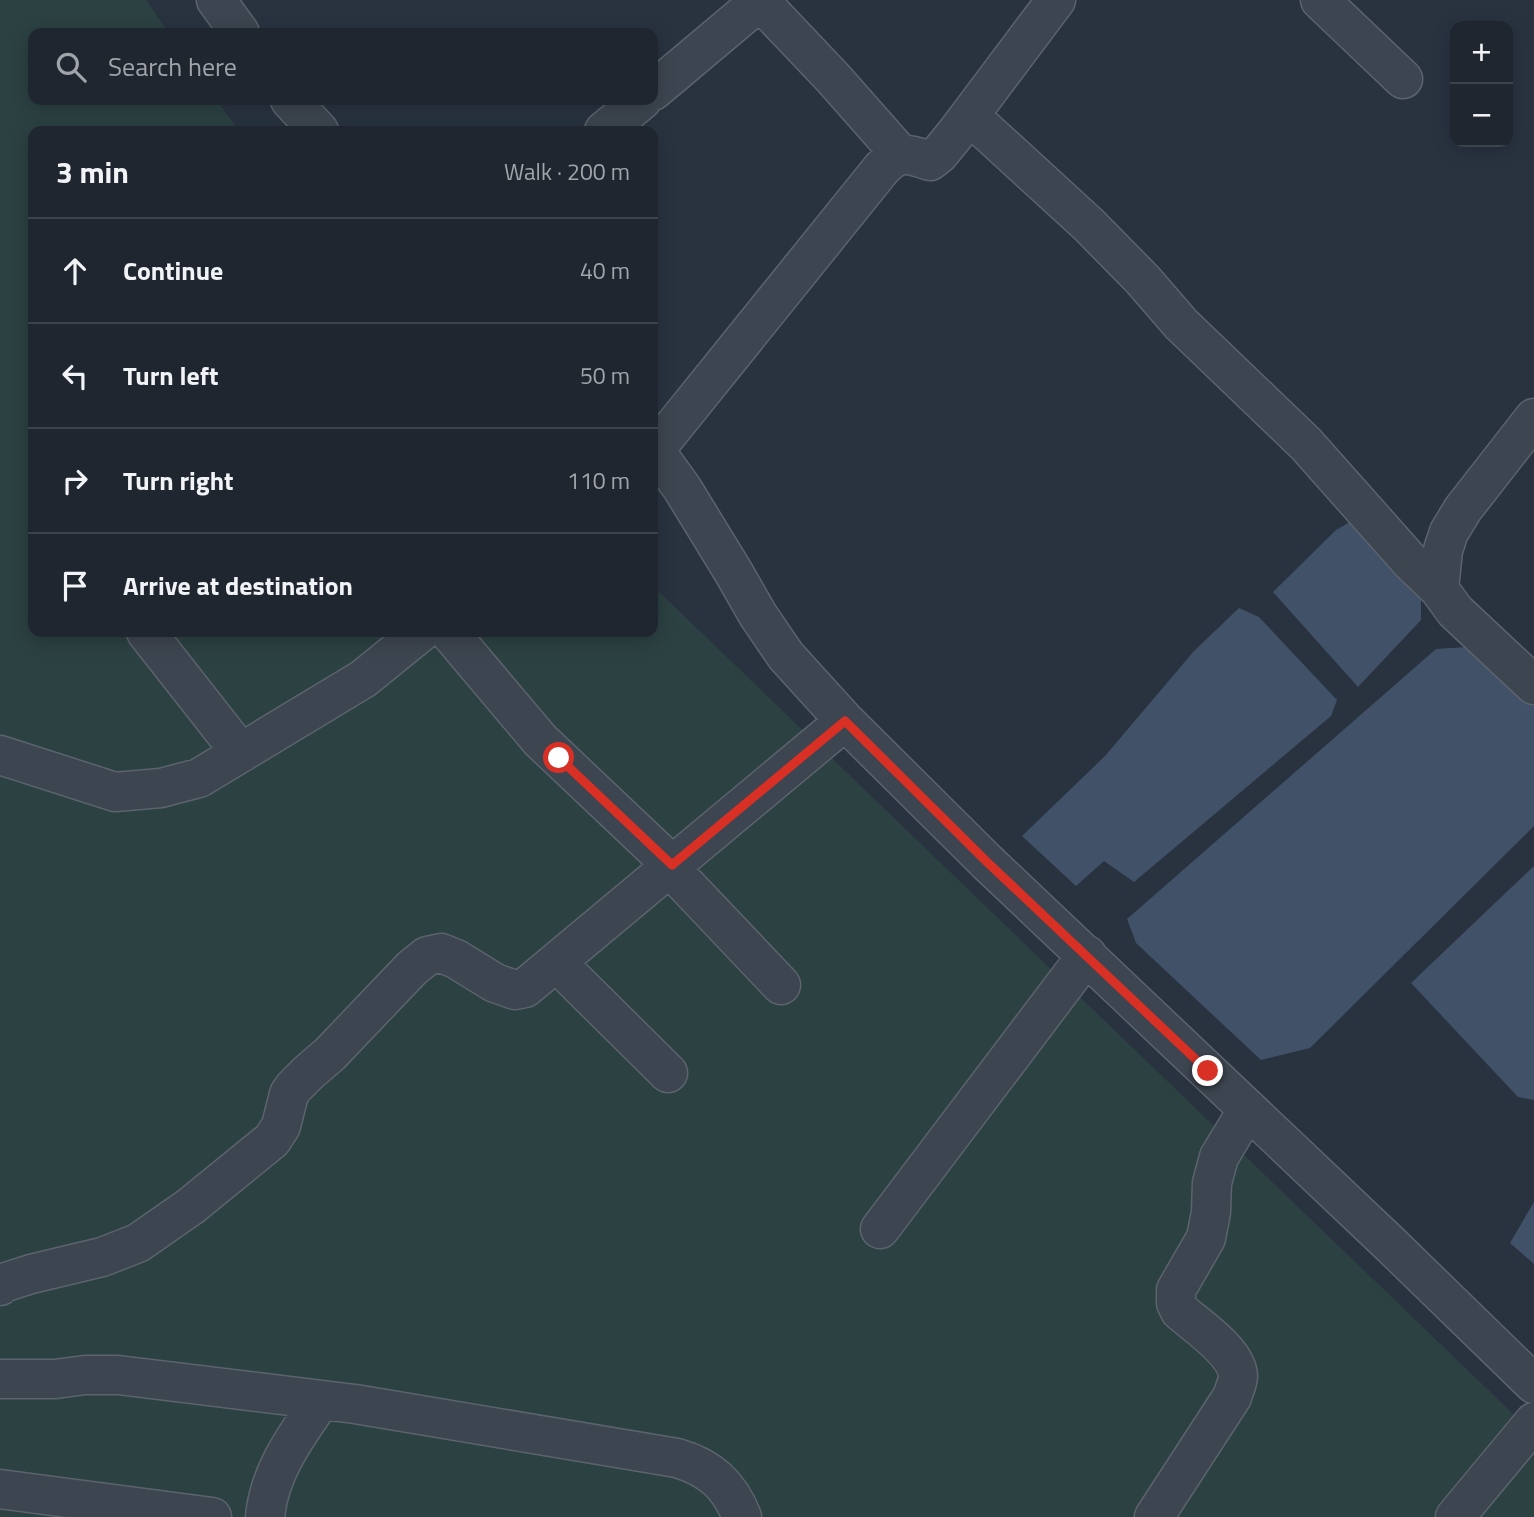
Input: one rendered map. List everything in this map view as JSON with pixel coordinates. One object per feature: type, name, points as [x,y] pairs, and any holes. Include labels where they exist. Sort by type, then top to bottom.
[{"type":"street","points":[[216,0],[236,28]]},
{"type":"street","points":[[658,444],[882,168],[892,158],[939,154],[1056,0]]},
{"type":"street","points":[[1320,0],[1403,79]]},
{"type":"street","points":[[658,86],[763,2],[833,78],[915,157]]},
{"type":"street","points":[[295,105],[314,126]]},
{"type":"street","points":[[610,126],[636,105]]},
{"type":"street","points":[[970,116],[1089,225],[1143,280],[1181,324],[1306,444],[1409,560],[1439,589],[1455,611],[1534,685]]},
{"type":"street","points":[[1439,589],[1443,550],[1456,520],[1534,418]]},
{"type":"street","points":[[658,454],[682,488],[758,615],[786,656],[845,721],[987,862],[1379,1233],[1534,1384]]},
{"type":"street","points":[[150,637],[241,752]]},
{"type":"street","points":[[0,755],[116,792],[161,788],[199,778],[363,679],[415,637]]},
{"type":"street","points":[[453,637],[540,740],[670,866],[781,985]]},
{"type":"street","points":[[0,1286],[31,1274],[102,1257],[138,1243],[191,1206],[272,1140],[281,1126],[289,1094],[294,1087],[427,956],[441,953],[495,983],[514,990],[525,988],[845,721]]},
{"type":"street","points":[[880,1229],[1087,956]]},
{"type":"street","points":[[556,962],[668,1073]]},
{"type":"street","points":[[1154,1517],[1232,1397],[1238,1379],[1230,1356],[1180,1311],[1176,1303],[1176,1290],[1206,1238],[1211,1212],[1212,1183],[1219,1157],[1248,1109]]},
{"type":"street","points":[[0,1379],[118,1375],[355,1404],[677,1458],[696,1464],[716,1476],[743,1517]]},
{"type":"street","points":[[265,1517],[266,1502],[290,1445],[321,1400]]},
{"type":"street","points":[[1455,1517],[1534,1422]]},
{"type":"street","points":[[0,1489],[212,1517]]},
{"type":"green space","points":[[0,0],[146,0],[166,28],[28,28],[28,105],[221,105],[235,126],[28,126],[28,637],[658,637],[658,591],[1534,1434],[1534,1517],[0,1517]]},
{"type":"water","points":[[1355,519],[1421,576],[1421,620],[1358,687],[1273,592],[1336,530]]},
{"type":"water","points":[[1239,608],[1259,617],[1337,700],[1331,716],[1134,882],[1104,861],[1076,886],[1022,836],[1105,756],[1194,651]]},
{"type":"water","points":[[1499,645],[1534,684],[1534,826],[1310,1048],[1261,1060],[1136,943],[1127,919],[1436,649]]},
{"type":"water","points":[[1534,866],[1534,1100],[1518,1097],[1411,983]]},
{"type":"water","points":[[1534,1202],[1534,1264],[1510,1243]]},
{"type":"route","points":[[559,758],[672,865],[845,721],[987,862],[1208,1071]]}]
